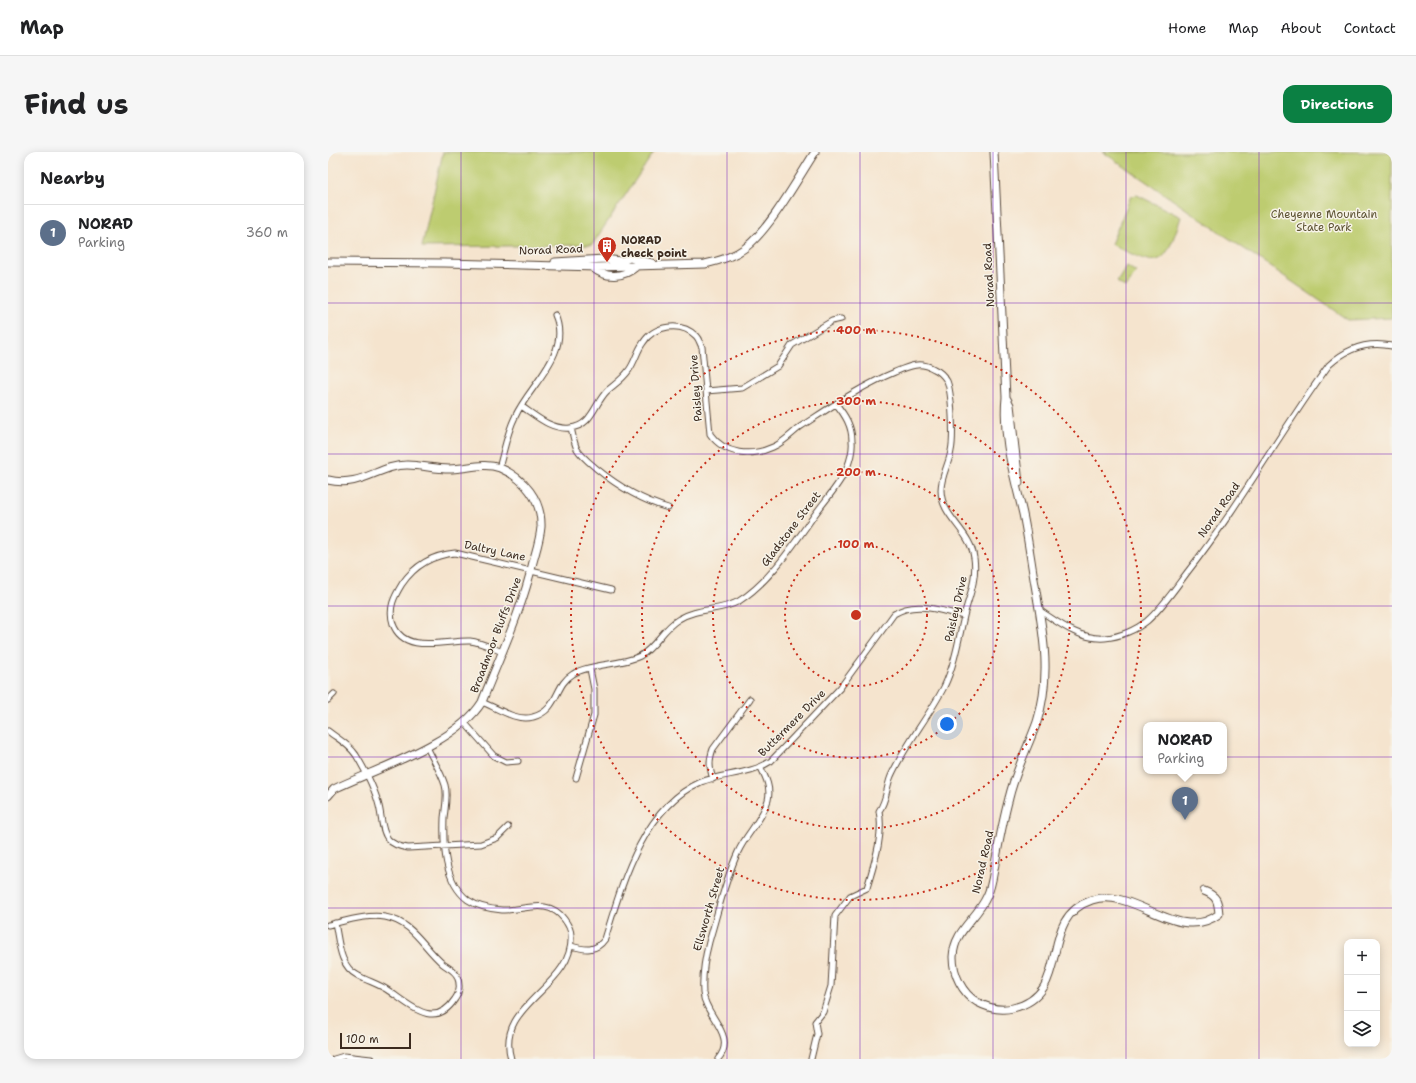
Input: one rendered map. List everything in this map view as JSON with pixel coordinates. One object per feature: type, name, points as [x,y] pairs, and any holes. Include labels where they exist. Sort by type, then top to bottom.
[{"type":"street","name":"Norad Road","points":[[328,262],[500,264],[592,267],[705,264],[721,261],[744,248],[768,224],[815,152]]},
{"type":"street","name":"Norad Road","points":[[994,152],[1006,397],[1010,405],[1021,506],[1046,656],[1046,676],[1042,703],[1037,721],[1011,789],[990,890],[983,905],[960,933],[956,941],[954,964],[959,984],[973,1000],[989,1007],[1010,1009],[1022,1006],[1039,994],[1050,978],[1061,928],[1069,914],[1076,908],[1094,900],[1106,897],[1176,920],[1196,923],[1211,919],[1219,914],[1218,901],[1216,897],[1204,890]]},
{"type":"street","name":"Norad Road","points":[[500,264],[604,259],[622,261],[630,258],[651,263],[674,265]]},
{"type":"street","points":[[499,468],[514,418],[557,349],[558,324],[555,315]]},
{"type":"street","points":[[706,391],[742,388],[778,366],[792,345],[832,321],[842,319]]},
{"type":"street","name":"Paisley Drive","points":[[571,428],[584,424],[607,391],[622,380],[630,370],[642,343],[658,329],[676,327],[687,330],[696,336],[702,347],[704,355],[710,434],[716,442],[726,449],[737,452],[749,453],[773,447],[873,380],[914,364],[934,368],[946,380],[950,391],[952,442],[951,451],[941,482],[941,500],[970,543],[974,558],[975,576],[955,655],[944,685],[891,777],[885,802],[879,811],[882,822],[877,850],[867,888],[850,896],[835,916],[831,986],[823,1012],[816,1022],[817,1034],[811,1059]]},
{"type":"street","name":"Norad Road","points":[[1039,610],[1076,633],[1090,637],[1105,638],[1121,635],[1146,622],[1157,612],[1204,552],[1329,365],[1337,357],[1361,346],[1373,344],[1392,346]]},
{"type":"street","name":"Gladstone Street","points":[[482,702],[514,716],[532,717],[552,706],[562,684],[572,675],[638,657],[646,652],[678,619],[696,612],[719,608],[739,601],[747,595],[778,565],[838,483],[847,467],[852,442],[852,431],[847,419],[836,404]]},
{"type":"street","points":[[521,406],[549,425],[560,428],[571,428],[576,448],[581,455],[604,474],[625,490],[668,508]]},
{"type":"street","name":"Broadmoor Bluffs Drive","points":[[328,480],[343,483],[354,482],[405,465],[424,465],[448,469],[476,465],[499,468],[515,476],[533,494],[537,504],[541,526],[528,586],[482,702],[477,710],[446,736],[427,747],[334,789],[328,796]]},
{"type":"street","name":"Daltry Lane","points":[[502,652],[471,641],[426,644],[413,643],[402,637],[394,628],[391,617],[394,597],[415,568],[428,559],[443,554],[464,554],[532,569],[611,590]]},
{"type":"street","name":"Buttermere Drive","points":[[571,946],[590,950],[601,944],[605,939],[619,893],[632,860],[656,819],[675,798],[690,788],[713,779],[761,768],[780,753],[840,688],[894,614],[900,610],[916,606],[964,616]]},
{"type":"street","points":[[576,778],[594,715],[595,694],[590,669]]},
{"type":"street","points":[[328,700],[334,694]]},
{"type":"street","points":[[713,779],[709,768],[713,749],[750,699]]},
{"type":"street","points":[[464,722],[494,756],[506,762],[518,761]]},
{"type":"street","points":[[328,731],[348,746],[356,756],[366,774],[379,806],[383,829],[389,840],[398,846],[408,848],[481,844],[497,838],[508,827]]},
{"type":"street","points":[[427,747],[446,786],[446,863],[451,875],[467,899],[478,906],[503,910],[533,906],[549,907],[560,913],[571,933],[571,946],[565,964],[557,976],[531,999],[522,1010],[514,1025],[510,1040],[509,1052],[511,1059]]},
{"type":"street","name":"Ellsworth Street","points":[[718,1059],[724,1049],[724,1035],[704,999],[703,992],[706,954],[731,867],[739,850],[768,801],[768,784],[761,768]]},
{"type":"street","points":[[328,925],[335,923],[374,916],[397,921],[408,927],[443,964],[456,975],[459,986],[457,996],[445,1011],[428,1014],[417,1010],[379,984],[357,975],[350,970],[342,957],[335,923]]},
{"type":"street","points":[[334,1059],[344,1056],[371,1059]]},
{"type":"green space","points":[[443,152],[654,152],[592,245],[422,247]]},
{"type":"green space","name":"Cheyenne Mountain State Park","points":[[1103,152],[1392,152],[1392,318],[1348,320]]},
{"type":"green space","points":[[1137,195],[1181,217],[1169,247],[1164,256],[1158,260],[1140,258],[1111,244],[1131,196]]},
{"type":"green space","points":[[1127,266],[1136,272],[1126,288],[1117,282]]},
{"type":"place","name":"NORAD check point","points":[[607,263]]},
{"type":"place","name":"NORAD","points":[[1185,820]]}]
